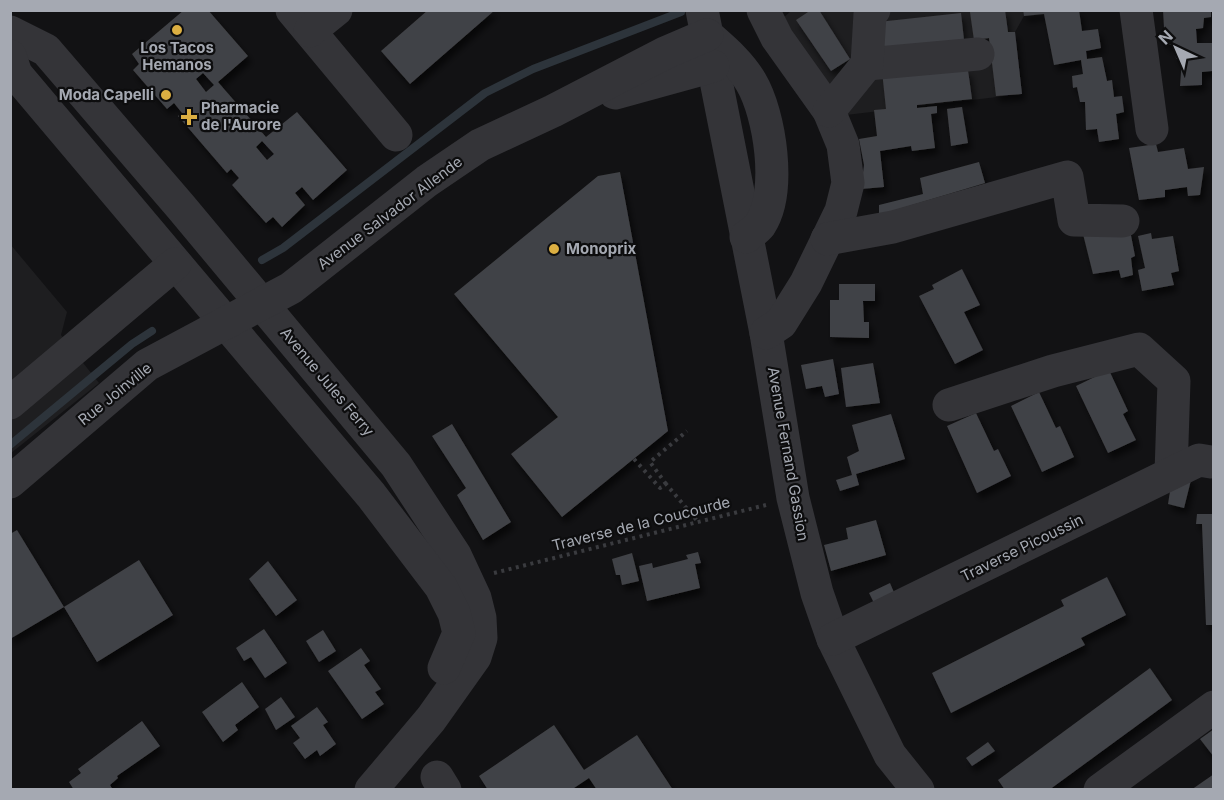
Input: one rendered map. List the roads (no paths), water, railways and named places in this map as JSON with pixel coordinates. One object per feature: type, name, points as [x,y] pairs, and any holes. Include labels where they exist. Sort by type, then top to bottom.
[{"type":"street","points":[[336,10],[301,21],[396,135]]},
{"type":"street","points":[[763,10],[777,38],[829,111],[843,145],[849,183],[841,211],[806,283],[781,323],[766,333]]},
{"type":"street","points":[[1136,10],[1152,129]]},
{"type":"street","points":[[829,111],[867,64],[882,12]]},
{"type":"street","name":"Avenue Jules Ferry","points":[[10,32],[46,50],[396,465],[430,513],[455,555],[480,618],[481,638],[475,657],[431,719],[376,783]]},
{"type":"street","name":"Avenue Salvador Allende","points":[[262,304],[291,288],[427,181],[480,145],[707,37]]},
{"type":"street","name":"Avenue Fernand Gassion","points":[[707,37],[766,333],[789,461],[793,498],[818,593],[833,639],[890,755],[918,789]]},
{"type":"street","points":[[867,64],[978,54]]},
{"type":"street","name":"Avenue Jules Ferry","points":[[10,56],[16,74],[371,495],[441,587],[454,613],[459,633],[452,653],[376,783]]},
{"type":"street","points":[[827,240],[893,227],[1067,177],[1074,220],[1123,221]]},
{"type":"street","points":[[10,403],[175,264]]},
{"type":"street","name":"Rue Joinville","points":[[10,482],[147,365],[262,304]]},
{"type":"street","points":[[949,405],[1053,370],[1139,350],[1174,381],[1171,473]]},
{"type":"street","name":"Traverse Picoussin","points":[[833,639],[1125,498],[1198,460],[1211,462]]},
{"type":"street","points":[[1100,789],[1214,707]]},
{"type":"street","points":[[888,789],[890,755]]},
{"type":"waterway","points":[[262,260],[283,248],[485,93],[533,69],[681,12]]},
{"type":"waterway","points":[[10,445],[132,344],[152,331]]},
{"type":"place","name":"Los Tacos Hemanos","points":[[177,30]]},
{"type":"place","name":"Moda Capelli","points":[[166,95]]},
{"type":"place","name":"Pharmacie de l'Aurore","points":[[189,117]]},
{"type":"place","name":"Monoprix","points":[[554,249]]}]
